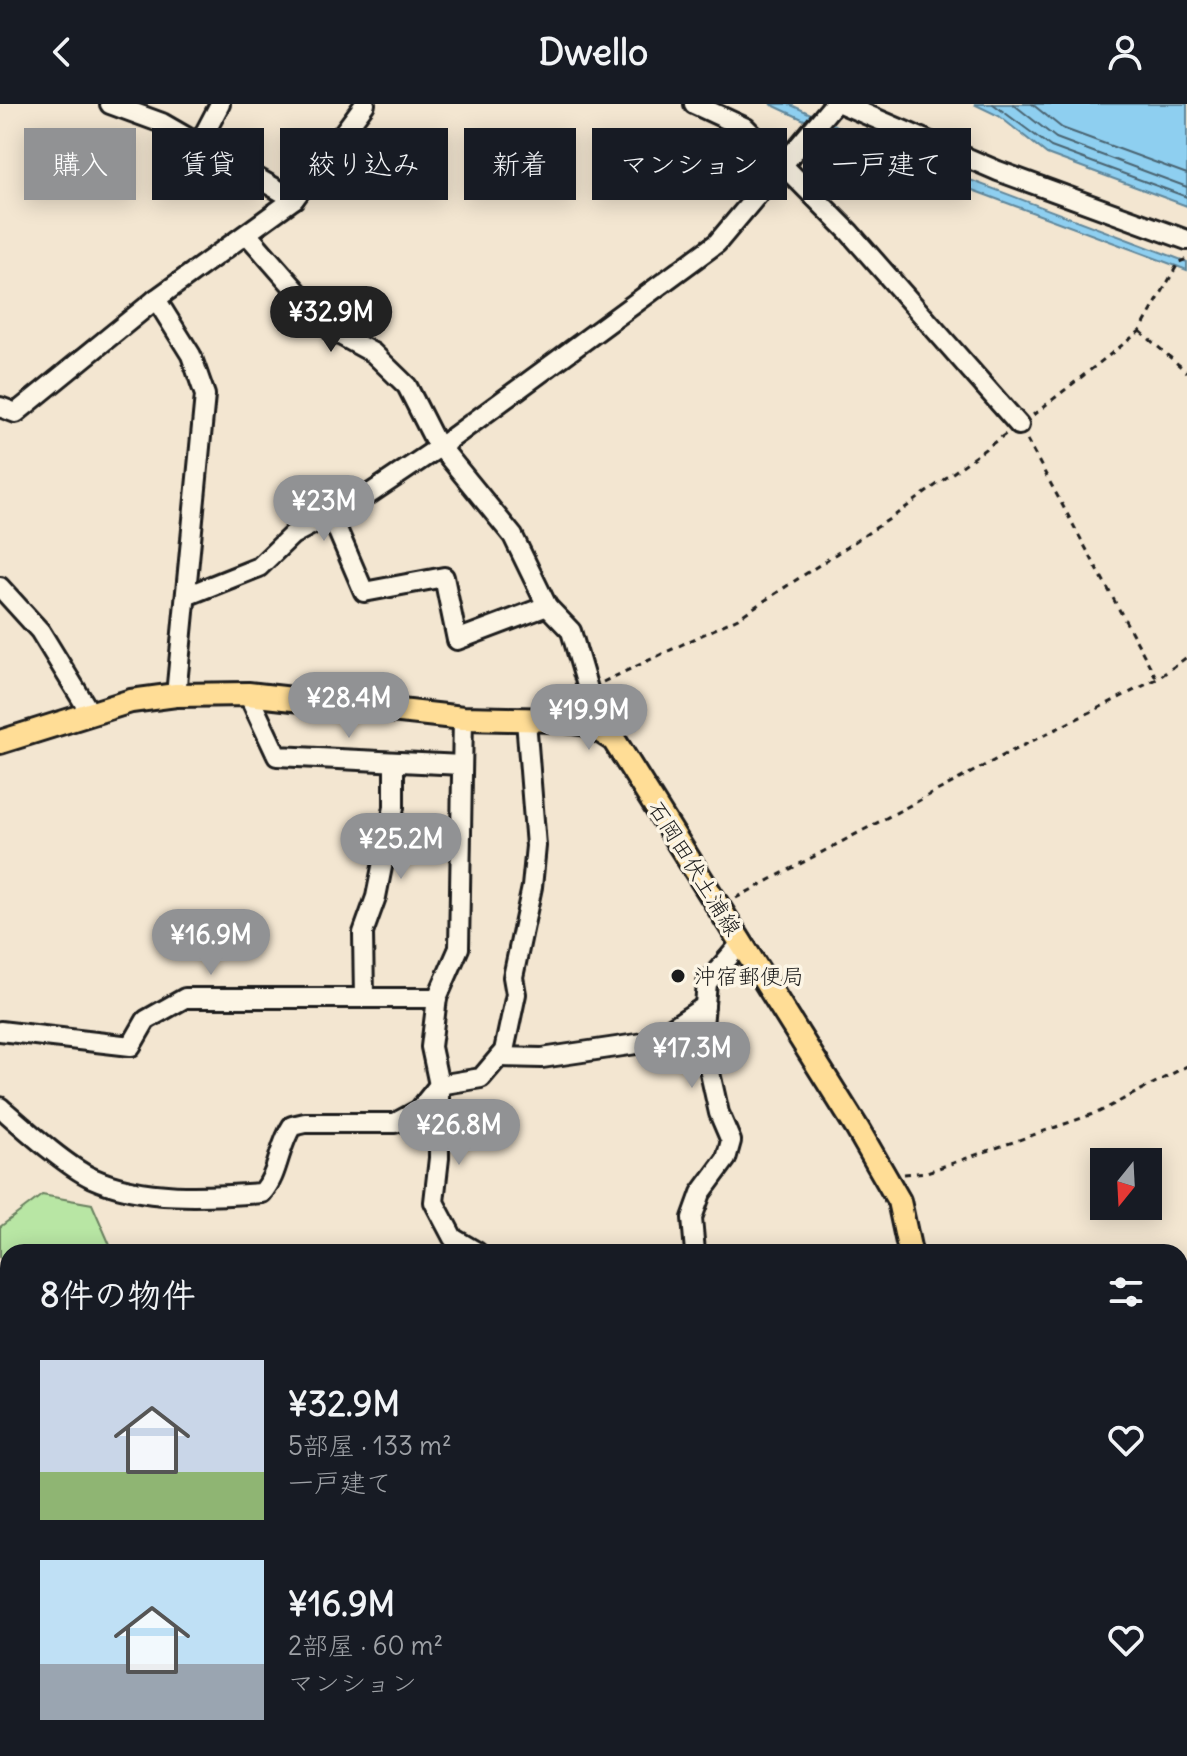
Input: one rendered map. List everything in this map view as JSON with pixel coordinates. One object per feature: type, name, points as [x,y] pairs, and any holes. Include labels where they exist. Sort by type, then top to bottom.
[{"type":"main road","points":[[0,742],[89,711],[176,695],[248,694],[463,718],[589,724]]},
{"type":"main road","name":"石岡田伏土浦線","points":[[589,724],[614,740],[742,942],[899,1201],[908,1244]]},
{"type":"street","points":[[110,104],[171,128]]},
{"type":"street","points":[[207,128],[220,104]]},
{"type":"street","points":[[347,128],[365,104]]},
{"type":"street","points":[[694,104],[746,128]]},
{"type":"street","points":[[787,163],[834,107],[1187,240]]},
{"type":"street","points":[[787,172],[849,232],[1019,425]]},
{"type":"street","points":[[0,407],[16,413],[156,299],[293,200]]},
{"type":"street","points":[[186,596],[259,567],[292,535],[368,495],[441,446],[717,243],[755,200]]},
{"type":"street","points":[[247,234],[331,330],[373,353],[407,386],[441,446],[513,536],[547,606],[571,631],[588,689],[589,724]]},
{"type":"street","points":[[156,299],[191,355],[205,395],[176,695]]},
{"type":"street","points":[[331,515],[364,592],[444,577],[457,640],[547,606]]},
{"type":"street","points":[[0,587],[40,631],[89,711]]},
{"type":"street","points":[[248,694],[277,756],[462,765]]},
{"type":"street","points":[[463,718],[459,948],[437,998],[431,1047],[439,1085],[439,1158],[434,1202],[453,1238],[463,1244]]},
{"type":"street","points":[[0,1107],[92,1178],[165,1196],[208,1197],[262,1193],[272,1182],[280,1144],[292,1126],[305,1123],[395,1123],[419,1110],[439,1085],[481,1078],[504,1051],[516,994],[513,977],[536,846],[526,720]]},
{"type":"street","points":[[364,998],[363,933],[376,897],[394,807],[394,763]]},
{"type":"street","points":[[694,1244],[692,1218],[701,1193],[726,1159],[731,1141],[719,1113],[702,1037],[707,983],[742,942]]},
{"type":"street","points":[[0,1031],[131,1046],[146,1020],[185,998],[437,998]]},
{"type":"street","points":[[499,1057],[542,1058],[650,1042],[705,1006]]},
{"type":"path","points":[[588,689],[738,618],[894,516],[1019,425],[1140,331],[1179,262],[1187,259]]},
{"type":"path","points":[[1140,331],[1187,372]]},
{"type":"path","points":[[1019,425],[1157,679]]},
{"type":"path","points":[[719,906],[1010,752],[1157,679],[1187,657]]},
{"type":"path","points":[[884,1175],[927,1172],[1099,1112],[1187,1066]]},
{"type":"green space","points":[[42,1195],[92,1204],[110,1244],[0,1244],[0,1227]]},
{"type":"water","points":[[770,104],[789,104],[842,128],[822,128]]},
{"type":"water","points":[[974,104],[1187,104],[1187,206],[1047,154],[999,116]]},
{"type":"water","points":[[971,180],[1187,262],[1187,270],[971,189]]},
{"type":"place","name":"沖宿郵便局","points":[[678,976]]}]
